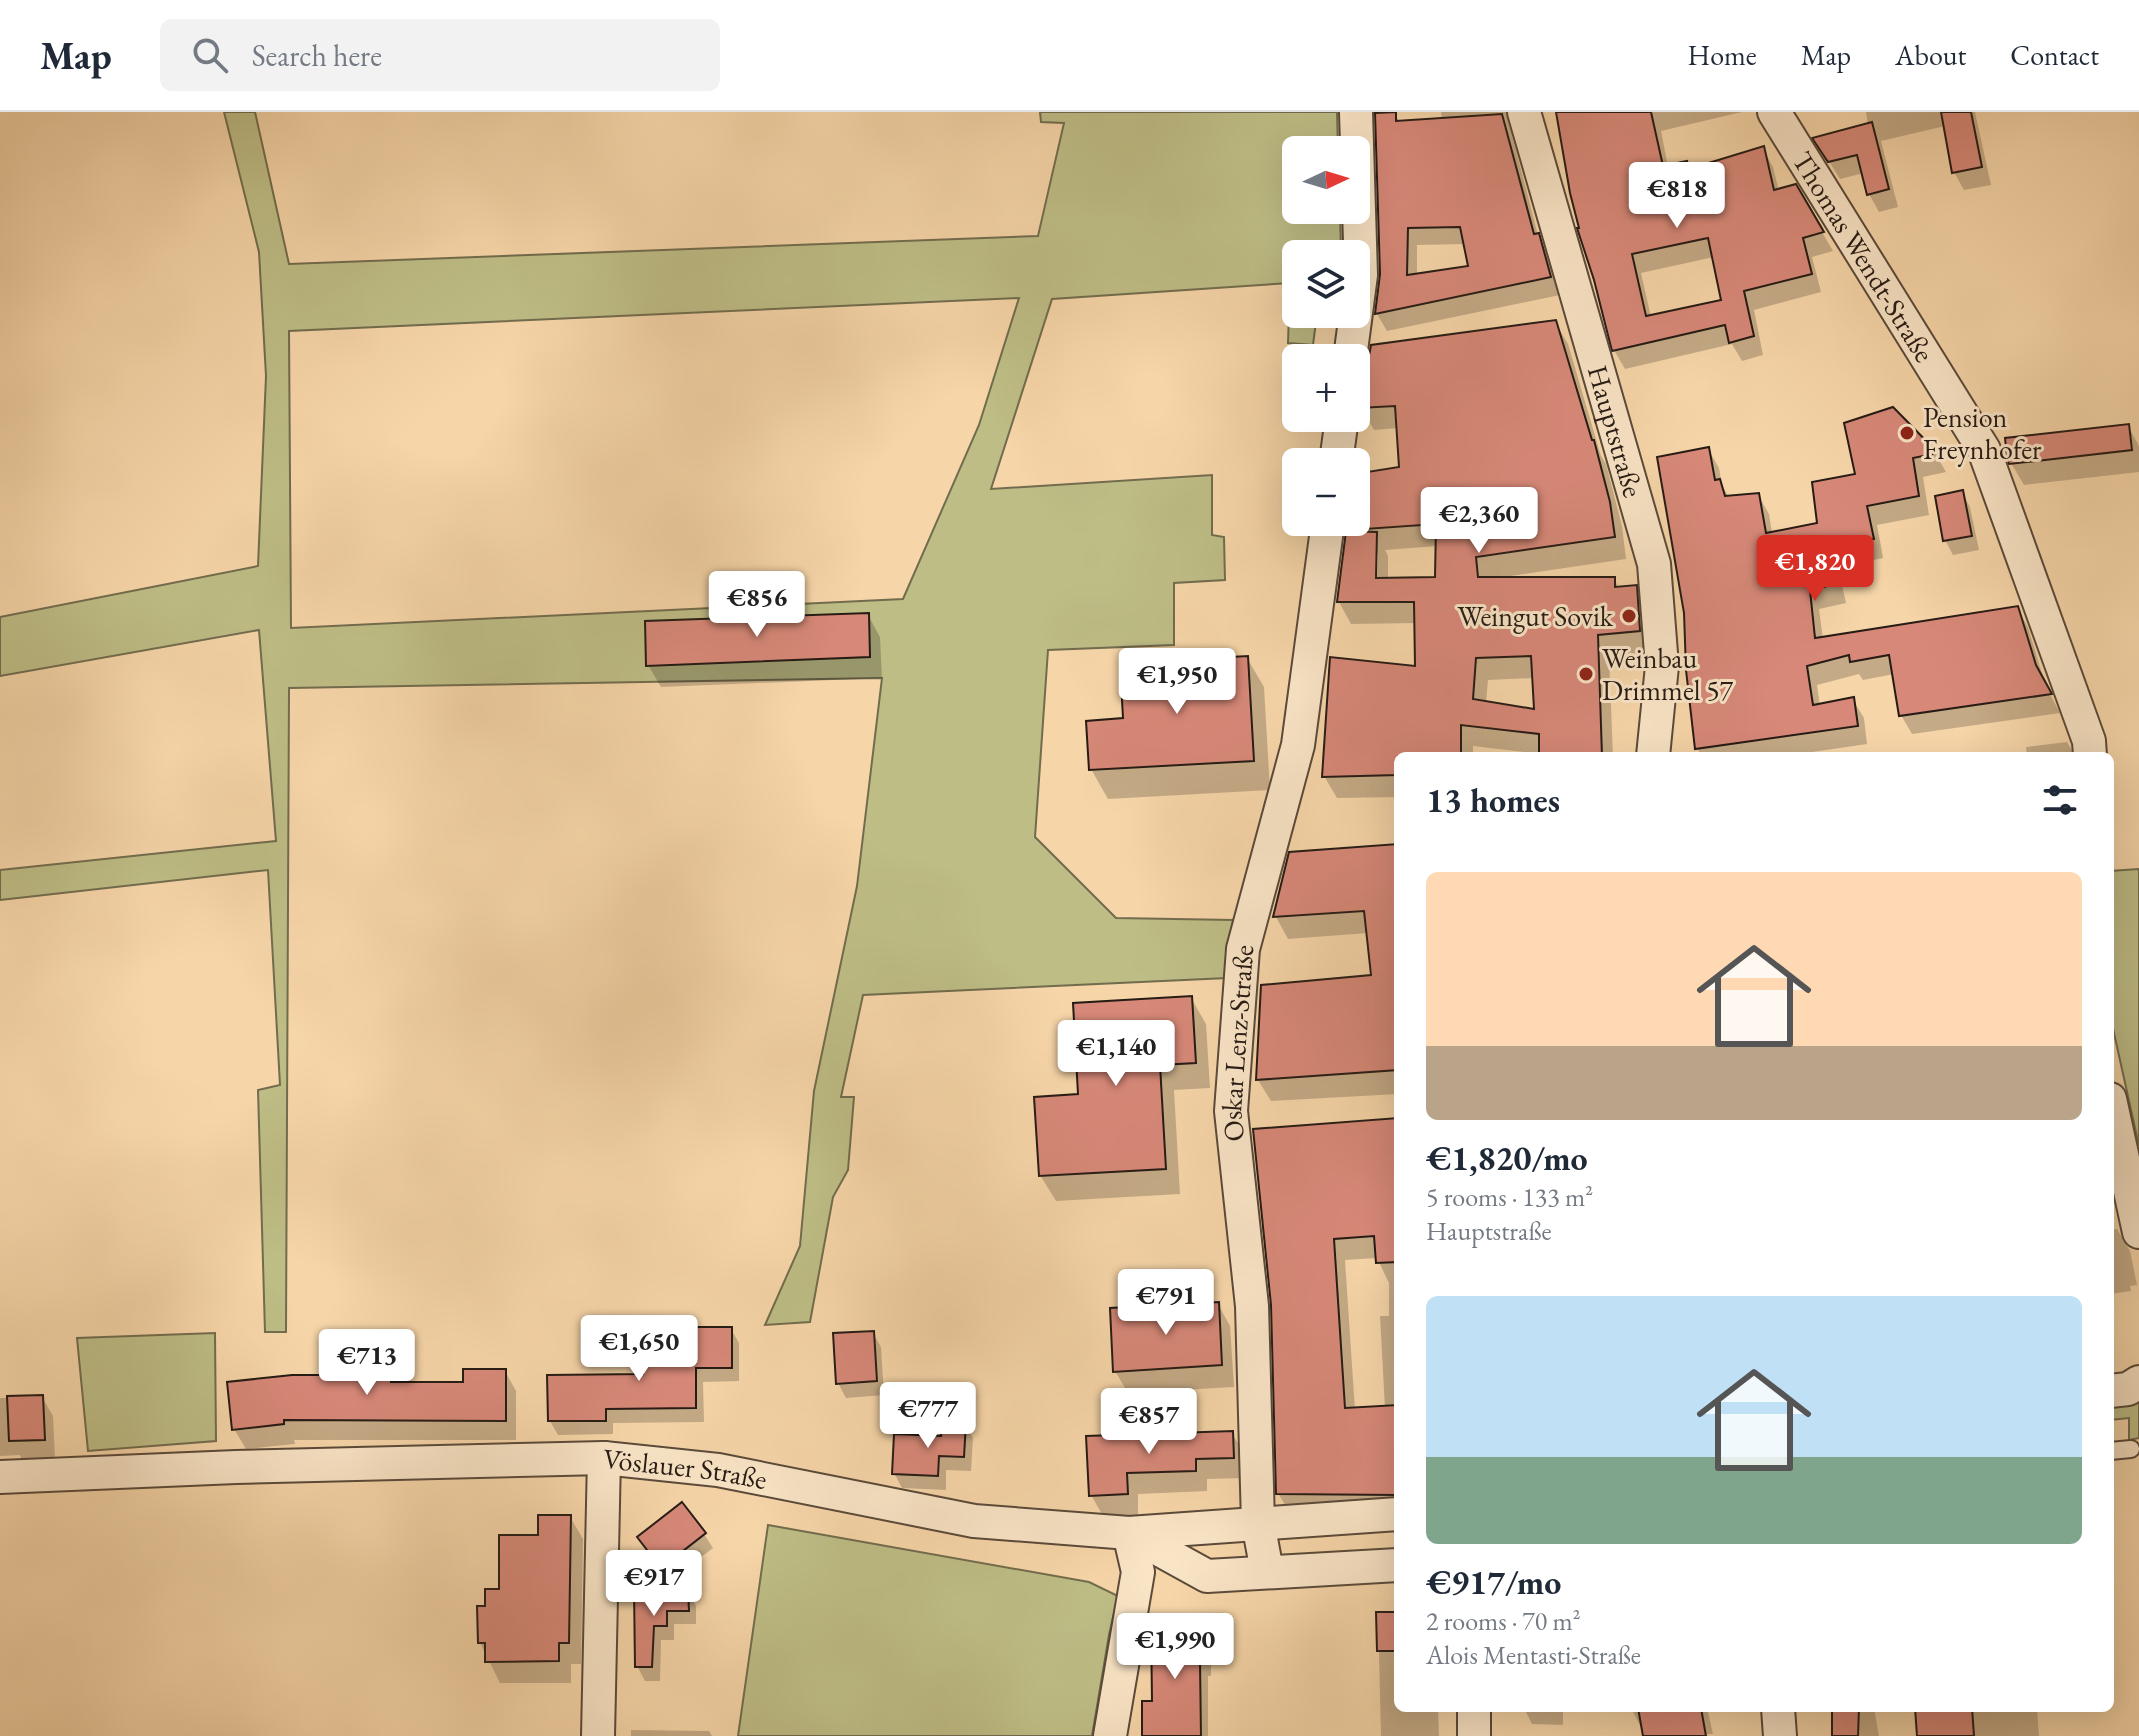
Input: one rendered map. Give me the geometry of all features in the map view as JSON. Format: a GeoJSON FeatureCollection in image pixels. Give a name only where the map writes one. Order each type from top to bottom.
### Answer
{"type":"FeatureCollection","features":[{"type":"Feature","properties":{"kind":"street"},"geometry":{"type":"LineString","coordinates":[[1352,344],[1361,275],[1356,112]]}},
{"type":"Feature","properties":{"kind":"street","name":"Hauptstraße"},"geometry":{"type":"LineString","coordinates":[[1524,112],[1654,564],[1662,666],[1653,752]]}},
{"type":"Feature","properties":{"kind":"street","name":"Thomas Wendt-Straße"},"geometry":{"type":"LineString","coordinates":[[1774,112],[1984,450],[2089,741],[2090,752]]}},
{"type":"Feature","properties":{"kind":"street","name":"Oskar Lenz-Straße"},"geometry":{"type":"LineString","coordinates":[[1267,1571],[1258,1523],[1252,1306],[1231,1111],[1243,949],[1298,745],[1326,536]]}},
{"type":"Feature","properties":{"kind":"street"},"geometry":{"type":"LineString","coordinates":[[2114,1117],[2139,1232]]}},
{"type":"Feature","properties":{"kind":"street"},"geometry":{"type":"LineString","coordinates":[[2114,1391],[2128,1389],[2139,1382]]}},
{"type":"Feature","properties":{"kind":"street"},"geometry":{"type":"LineString","coordinates":[[598,1736],[604,1458]]}},
{"type":"Feature","properties":{"kind":"street","name":"Vöslauer Straße"},"geometry":{"type":"LineString","coordinates":[[0,1477],[236,1467],[604,1458],[718,1470],[974,1521],[1129,1533],[1394,1514]]}},
{"type":"Feature","properties":{"kind":"street"},"geometry":{"type":"LineString","coordinates":[[1110,1736],[1138,1572],[1129,1533]]}},
{"type":"Feature","properties":{"kind":"street","name":"Vöslauer Straße"},"geometry":{"type":"LineString","coordinates":[[1129,1533],[1207,1576],[1394,1565]]}},
{"type":"Feature","properties":{"kind":"street"},"geometry":{"type":"LineString","coordinates":[[1474,1712],[1474,1736]]}},
{"type":"Feature","properties":{"kind":"street"},"geometry":{"type":"LineString","coordinates":[[1778,1712],[1780,1736]]}},
{"type":"Feature","properties":{"kind":"lane"},"geometry":{"type":"LineString","coordinates":[[2114,1451],[2131,1449]]}},
{"type":"Feature","properties":{"kind":"shaded area"},"geometry":{"type":"Polygon","coordinates":[[[224,112],[255,112],[289,264],[1038,236],[1064,123],[1041,122],[1040,112],[1337,112],[1338,136],[1282,136],[1282,224],[1340,224],[1341,240],[1282,240],[1282,284],[1052,299],[991,489],[1212,475],[1212,535],[1224,537],[1225,580],[1174,583],[1174,645],[1048,650],[1035,837],[1116,918],[1233,920],[1227,978],[863,995],[841,1097],[854,1097],[848,1170],[833,1197],[810,1322],[765,1325],[800,1246],[814,1091],[857,886],[882,678],[289,688],[286,1332],[265,1332],[258,1090],[280,1085],[268,870],[0,900],[0,870],[276,841],[259,630],[0,676],[0,617],[258,566],[266,376],[259,252],[224,112]],[[1019,298],[289,331],[291,628],[903,599],[979,425],[1019,298]]]}},
{"type":"Feature","properties":{"kind":"shaded area"},"geometry":{"type":"Polygon","coordinates":[[[1288,328],[1315,328],[1313,344],[1288,343],[1288,328]]]}},
{"type":"Feature","properties":{"kind":"shaded area"},"geometry":{"type":"Polygon","coordinates":[[[2139,869],[2139,1146],[2114,1033],[2114,871],[2139,869]]]}},
{"type":"Feature","properties":{"kind":"shaded area"},"geometry":{"type":"Polygon","coordinates":[[[215,1333],[216,1441],[88,1451],[77,1338],[215,1333]]]}},
{"type":"Feature","properties":{"kind":"shaded area"},"geometry":{"type":"Polygon","coordinates":[[[2139,1399],[2139,1438],[2129,1440],[2129,1418],[2114,1420],[2114,1403],[2139,1399]]]}},
{"type":"Feature","properties":{"kind":"shaded area"},"geometry":{"type":"Polygon","coordinates":[[[768,1525],[1089,1582],[1118,1596],[1092,1736],[738,1736],[768,1525]]]}},
{"type":"Feature","properties":{"kind":"building"},"geometry":{"type":"Polygon","coordinates":[[[1396,112],[1396,121],[1502,114],[1534,234],[1539,233],[1551,277],[1375,314],[1380,274],[1375,113],[1396,112]],[[1460,227],[1408,228],[1407,275],[1468,266],[1460,227]]]}},
{"type":"Feature","properties":{"kind":"building"},"geometry":{"type":"Polygon","coordinates":[[[1556,112],[1651,112],[1663,166],[1687,161],[1689,169],[1764,146],[1774,190],[1796,184],[1824,232],[1803,238],[1812,274],[1744,291],[1754,336],[1729,343],[1725,325],[1612,351],[1570,193],[1556,112]],[[1708,238],[1632,254],[1646,316],[1721,300],[1708,238]]]}},
{"type":"Feature","properties":{"kind":"building"},"geometry":{"type":"Polygon","coordinates":[[[1941,112],[1971,112],[1982,167],[1952,173],[1941,112]]]}},
{"type":"Feature","properties":{"kind":"building"},"geometry":{"type":"Polygon","coordinates":[[[1872,122],[1889,189],[1867,195],[1857,155],[1828,162],[1812,138],[1872,122]]]}},
{"type":"Feature","properties":{"kind":"building"},"geometry":{"type":"Polygon","coordinates":[[[1556,320],[1594,440],[1610,502],[1615,537],[1476,557],[1478,577],[1615,577],[1615,587],[1637,585],[1640,631],[1598,635],[1602,752],[1539,752],[1539,734],[1461,725],[1461,752],[1394,752],[1394,775],[1322,777],[1330,657],[1415,666],[1414,602],[1337,602],[1345,536],[1370,536],[1370,532],[1377,532],[1376,578],[1435,577],[1436,524],[1370,529],[1370,472],[1399,467],[1395,406],[1370,407],[1371,345],[1556,320]],[[1531,656],[1476,658],[1473,699],[1534,709],[1531,656]]]}},
{"type":"Feature","properties":{"kind":"building"},"geometry":{"type":"Polygon","coordinates":[[[1893,407],[1938,453],[1913,458],[1919,496],[1867,506],[1874,539],[1828,548],[1836,584],[1810,590],[1815,638],[2018,606],[2036,665],[2052,694],[1899,716],[1889,655],[1850,662],[1849,655],[1807,666],[1813,705],[1854,697],[1858,726],[1695,749],[1686,670],[1684,613],[1657,457],[1709,447],[1715,480],[1720,479],[1725,496],[1759,493],[1766,533],[1817,523],[1812,482],[1855,474],[1844,423],[1893,407]]]}},
{"type":"Feature","properties":{"kind":"building"},"geometry":{"type":"Polygon","coordinates":[[[2129,424],[2132,450],[2009,464],[2007,458],[2005,438],[2129,424]]]}},
{"type":"Feature","properties":{"kind":"building"},"geometry":{"type":"Polygon","coordinates":[[[1963,490],[1972,536],[1943,541],[1935,496],[1963,490]]]}},
{"type":"Feature","properties":{"kind":"building"},"geometry":{"type":"Polygon","coordinates":[[[869,613],[870,657],[646,666],[645,621],[869,613]]]}},
{"type":"Feature","properties":{"kind":"building"},"geometry":{"type":"Polygon","coordinates":[[[1248,656],[1254,761],[1089,770],[1086,721],[1123,718],[1120,663],[1248,656]]]}},
{"type":"Feature","properties":{"kind":"building"},"geometry":{"type":"Polygon","coordinates":[[[1394,844],[1394,1070],[1256,1080],[1261,985],[1371,975],[1364,911],[1273,917],[1289,852],[1394,844]]]}},
{"type":"Feature","properties":{"kind":"building"},"geometry":{"type":"Polygon","coordinates":[[[1192,996],[1196,1063],[1160,1065],[1166,1169],[1039,1176],[1034,1097],[1078,1094],[1073,1003],[1192,996]]]}},
{"type":"Feature","properties":{"kind":"building"},"geometry":{"type":"Polygon","coordinates":[[[1394,1118],[1394,1262],[1376,1263],[1374,1236],[1334,1239],[1345,1408],[1394,1405],[1394,1495],[1276,1494],[1271,1305],[1253,1129],[1394,1118]]]}},
{"type":"Feature","properties":{"kind":"building"},"geometry":{"type":"Polygon","coordinates":[[[1219,1302],[1222,1365],[1113,1372],[1110,1308],[1219,1302]]]}},
{"type":"Feature","properties":{"kind":"building"},"geometry":{"type":"Polygon","coordinates":[[[694,1327],[732,1327],[732,1368],[696,1368],[696,1408],[606,1409],[606,1421],[548,1421],[547,1375],[643,1374],[643,1362],[695,1362],[694,1327]]]}},
{"type":"Feature","properties":{"kind":"building"},"geometry":{"type":"Polygon","coordinates":[[[874,1331],[877,1381],[836,1384],[833,1333],[874,1331]]]}},
{"type":"Feature","properties":{"kind":"building"},"geometry":{"type":"Polygon","coordinates":[[[361,1354],[391,1354],[391,1382],[463,1382],[463,1369],[506,1369],[506,1421],[284,1420],[284,1424],[232,1430],[227,1382],[292,1375],[361,1375],[361,1354]]]}},
{"type":"Feature","properties":{"kind":"building"},"geometry":{"type":"Polygon","coordinates":[[[43,1395],[45,1440],[9,1441],[7,1396],[43,1395]]]}},
{"type":"Feature","properties":{"kind":"building"},"geometry":{"type":"Polygon","coordinates":[[[942,1421],[966,1422],[964,1457],[939,1456],[938,1476],[892,1474],[894,1434],[941,1436],[942,1421]]]}},
{"type":"Feature","properties":{"kind":"building"},"geometry":{"type":"Polygon","coordinates":[[[1233,1431],[1234,1458],[1196,1459],[1196,1471],[1127,1473],[1128,1494],[1089,1496],[1086,1436],[1233,1431]]]}},
{"type":"Feature","properties":{"kind":"building"},"geometry":{"type":"Polygon","coordinates":[[[682,1502],[706,1533],[661,1568],[637,1537],[682,1502]]]}},
{"type":"Feature","properties":{"kind":"building"},"geometry":{"type":"Polygon","coordinates":[[[538,1515],[571,1515],[569,1643],[559,1643],[559,1661],[485,1662],[485,1643],[478,1643],[477,1606],[485,1606],[485,1589],[499,1589],[499,1535],[538,1535],[538,1515]]]}},
{"type":"Feature","properties":{"kind":"building"},"geometry":{"type":"Polygon","coordinates":[[[634,1589],[688,1589],[689,1611],[667,1611],[667,1626],[654,1626],[652,1667],[635,1667],[634,1589]]]}},
{"type":"Feature","properties":{"kind":"building"},"geometry":{"type":"Polygon","coordinates":[[[1376,1612],[1394,1612],[1394,1651],[1377,1651],[1376,1612]]]}},
{"type":"Feature","properties":{"kind":"building"},"geometry":{"type":"Polygon","coordinates":[[[1203,1623],[1201,1736],[1142,1736],[1142,1701],[1152,1701],[1151,1624],[1203,1623]]]}},
{"type":"Feature","properties":{"kind":"building"},"geometry":{"type":"Polygon","coordinates":[[[1639,1712],[1702,1712],[1706,1736],[1643,1736],[1639,1712]]]}},
{"type":"Feature","properties":{"kind":"building"},"geometry":{"type":"Polygon","coordinates":[[[1832,1712],[1859,1712],[1858,1736],[1832,1736],[1832,1712]]]}},
{"type":"Feature","properties":{"kind":"building"},"geometry":{"type":"Polygon","coordinates":[[[1915,1712],[1972,1712],[1974,1736],[1917,1736],[1915,1712]]]}},
{"type":"Feature","properties":{"kind":"place","name":"Pension Freynhofer"},"geometry":{"type":"Point","coordinates":[1907,433]}},
{"type":"Feature","properties":{"kind":"place","name":"Weingut Sovik"},"geometry":{"type":"Point","coordinates":[1629,616]}},
{"type":"Feature","properties":{"kind":"place","name":"Weinbau Drimmel 57"},"geometry":{"type":"Point","coordinates":[1586,674]}}]}
